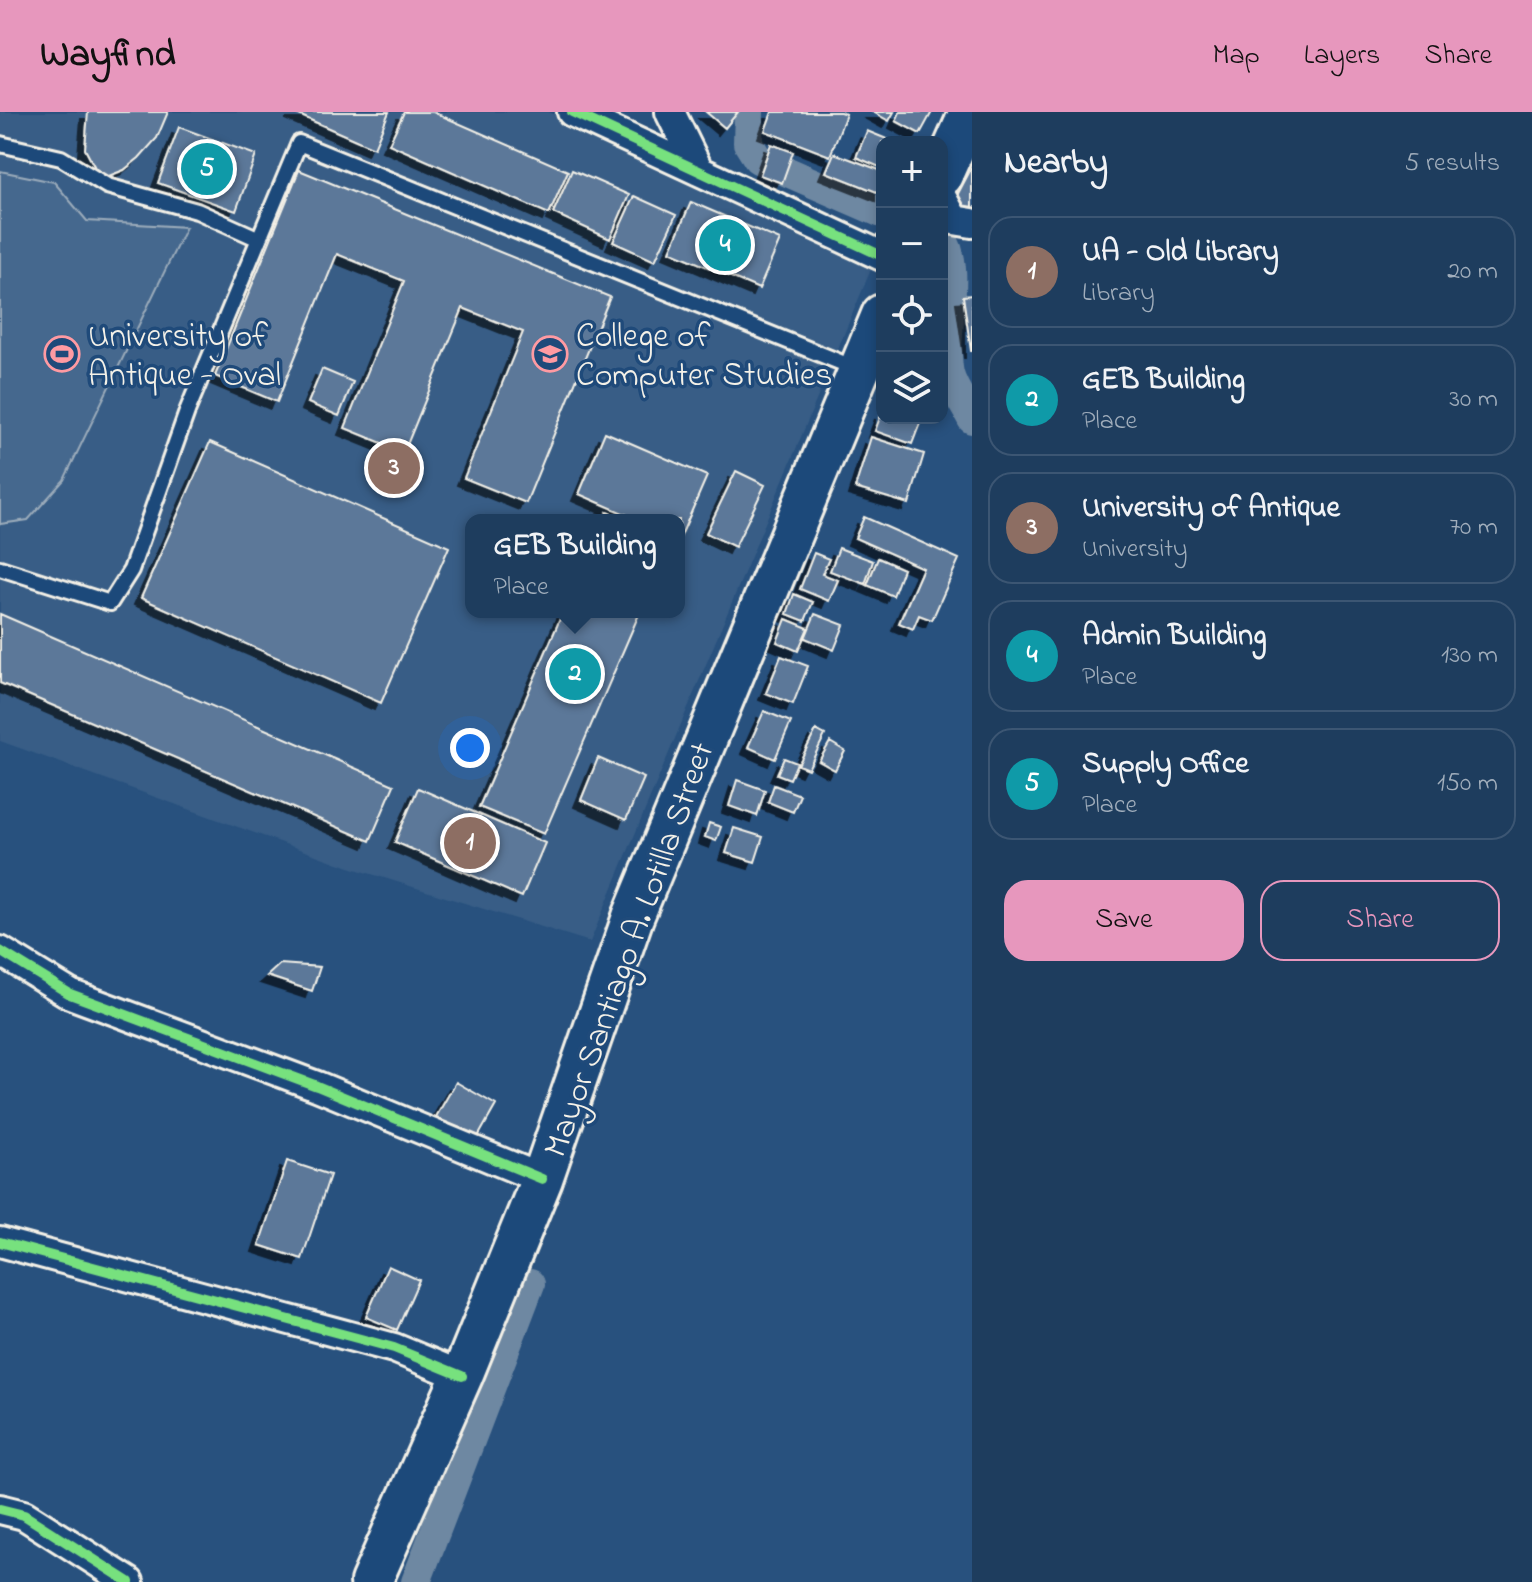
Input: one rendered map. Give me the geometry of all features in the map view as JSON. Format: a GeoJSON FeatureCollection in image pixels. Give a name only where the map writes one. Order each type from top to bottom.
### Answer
{"type":"FeatureCollection","features":[{"type":"Feature","properties":{"kind":"main road"},"geometry":{"type":"LineString","coordinates":[[948,162],[970,112]]}},
{"type":"Feature","properties":{"kind":"main road","name":"Mayor Santiago A. Lotilla Street"},"geometry":{"type":"LineString","coordinates":[[371,1582],[462,1376],[542,1179],[633,917],[876,330]]}},
{"type":"Feature","properties":{"kind":"street"},"geometry":{"type":"LineString","coordinates":[[572,112],[876,253]]}},
{"type":"Feature","properties":{"kind":"street"},"geometry":{"type":"LineString","coordinates":[[670,112],[699,171]]}},
{"type":"Feature","properties":{"kind":"street"},"geometry":{"type":"LineString","coordinates":[[947,208],[954,220],[970,226]]}},
{"type":"Feature","properties":{"kind":"street"},"geometry":{"type":"LineString","coordinates":[[0,951],[70,994],[317,1086],[542,1179]]}},
{"type":"Feature","properties":{"kind":"street"},"geometry":{"type":"LineString","coordinates":[[0,1242],[394,1348],[462,1376]]}},
{"type":"Feature","properties":{"kind":"street"},"geometry":{"type":"LineString","coordinates":[[0,1509],[24,1515],[129,1582]]}},
{"type":"Feature","properties":{"kind":"lane"},"geometry":{"type":"LineString","coordinates":[[0,568],[110,603],[131,570],[188,409],[299,143],[860,371]]}},
{"type":"Feature","properties":{"kind":"lane"},"geometry":{"type":"LineString","coordinates":[[0,144],[61,158],[107,186],[197,211],[257,238]]}},
{"type":"Feature","properties":{"kind":"shaded area"},"geometry":{"type":"Polygon","coordinates":[[[0,112],[549,112],[872,267],[590,942],[349,867],[0,741],[0,112]]]}},
{"type":"Feature","properties":{"kind":"shaded area","name":"University of Antique - Oval"},"geometry":{"type":"Polygon","coordinates":[[[0,171],[54,182],[87,221],[186,227],[64,480],[28,520],[0,524],[0,171]]]}},
{"type":"Feature","properties":{"kind":"building"},"geometry":{"type":"Polygon","coordinates":[[[88,112],[168,112],[157,138],[139,158],[124,170],[101,179],[85,149],[88,112]]]}},
{"type":"Feature","properties":{"kind":"building"},"geometry":{"type":"Polygon","coordinates":[[[292,112],[389,112],[374,148],[292,112]]]}},
{"type":"Feature","properties":{"kind":"building"},"geometry":{"type":"Polygon","coordinates":[[[404,112],[433,112],[568,171],[549,214],[389,144],[404,112]]]}},
{"type":"Feature","properties":{"kind":"building"},"geometry":{"type":"Polygon","coordinates":[[[706,112],[738,112],[725,128],[706,112]]]}},
{"type":"Feature","properties":{"kind":"building"},"geometry":{"type":"Polygon","coordinates":[[[772,112],[846,114],[830,156],[765,131],[772,112]]]}},
{"type":"Feature","properties":{"kind":"building"},"geometry":{"type":"Polygon","coordinates":[[[873,112],[894,112],[889,121],[873,112]]]}},
{"type":"Feature","properties":{"kind":"building"},"geometry":{"type":"Polygon","coordinates":[[[900,112],[932,112],[920,134],[896,121],[900,112]]]}},
{"type":"Feature","properties":{"kind":"building"},"geometry":{"type":"Polygon","coordinates":[[[179,127],[256,155],[236,211],[158,183],[179,127]]]}},
{"type":"Feature","properties":{"kind":"building"},"geometry":{"type":"Polygon","coordinates":[[[867,131],[879,136],[876,136],[876,165],[856,157],[867,131]]]}},
{"type":"Feature","properties":{"kind":"building"},"geometry":{"type":"Polygon","coordinates":[[[771,144],[793,152],[782,183],[760,175],[771,144]]]}},
{"type":"Feature","properties":{"kind":"building"},"geometry":{"type":"Polygon","coordinates":[[[834,153],[876,169],[876,192],[826,172],[834,153]]]}},
{"type":"Feature","properties":{"kind":"building"},"geometry":{"type":"Polygon","coordinates":[[[972,167],[972,212],[953,203],[972,167]]]}},
{"type":"Feature","properties":{"kind":"building","name":"College of Computer Studies"},"geometry":{"type":"Polygon","coordinates":[[[299,170],[610,297],[526,503],[464,478],[523,332],[463,308],[404,452],[345,428],[404,281],[337,254],[277,402],[215,376],[299,170]]]}},
{"type":"Feature","properties":{"kind":"building"},"geometry":{"type":"Polygon","coordinates":[[[572,170],[629,195],[610,239],[553,213],[572,170]]]}},
{"type":"Feature","properties":{"kind":"building"},"geometry":{"type":"Polygon","coordinates":[[[634,196],[676,215],[655,261],[613,242],[634,196]]]}},
{"type":"Feature","properties":{"kind":"building"},"geometry":{"type":"Polygon","coordinates":[[[691,202],[780,240],[759,289],[670,251],[691,202]]]}},
{"type":"Feature","properties":{"kind":"building"},"geometry":{"type":"Polygon","coordinates":[[[972,295],[972,351],[971,351],[963,296],[972,295]]]}},
{"type":"Feature","properties":{"kind":"building"},"geometry":{"type":"Polygon","coordinates":[[[322,369],[353,382],[339,416],[308,403],[322,369]]]}},
{"type":"Feature","properties":{"kind":"building"},"geometry":{"type":"Polygon","coordinates":[[[878,424],[920,424],[912,444],[875,431],[878,424]]]}},
{"type":"Feature","properties":{"kind":"building"},"geometry":{"type":"Polygon","coordinates":[[[605,432],[707,476],[685,527],[685,514],[625,514],[579,494],[605,432]]]}},
{"type":"Feature","properties":{"kind":"building"},"geometry":{"type":"Polygon","coordinates":[[[871,437],[924,454],[909,504],[855,488],[871,437]]]}},
{"type":"Feature","properties":{"kind":"building"},"geometry":{"type":"Polygon","coordinates":[[[210,442],[449,547],[381,703],[141,598],[210,442]]]}},
{"type":"Feature","properties":{"kind":"building"},"geometry":{"type":"Polygon","coordinates":[[[736,471],[765,485],[735,547],[706,533],[736,471]]]}},
{"type":"Feature","properties":{"kind":"building"},"geometry":{"type":"Polygon","coordinates":[[[864,517],[959,559],[932,620],[919,615],[913,629],[899,623],[923,568],[855,538],[864,517]]]}},
{"type":"Feature","properties":{"kind":"building"},"geometry":{"type":"Polygon","coordinates":[[[839,548],[873,561],[865,584],[830,571],[839,548]]]}},
{"type":"Feature","properties":{"kind":"building"},"geometry":{"type":"Polygon","coordinates":[[[814,553],[829,559],[822,574],[838,580],[829,601],[800,589],[814,553]]]}},
{"type":"Feature","properties":{"kind":"building"},"geometry":{"type":"Polygon","coordinates":[[[878,558],[903,569],[893,596],[867,585],[878,558]]]}},
{"type":"Feature","properties":{"kind":"building"},"geometry":{"type":"Polygon","coordinates":[[[794,594],[813,602],[805,621],[787,614],[794,594]]]}},
{"type":"Feature","properties":{"kind":"building"},"geometry":{"type":"Polygon","coordinates":[[[0,614],[394,785],[370,841],[0,683],[0,614]]]}},
{"type":"Feature","properties":{"kind":"building"},"geometry":{"type":"Polygon","coordinates":[[[815,614],[844,625],[834,650],[805,638],[815,614]]]}},
{"type":"Feature","properties":{"kind":"building"},"geometry":{"type":"Polygon","coordinates":[[[560,618],[637,618],[544,834],[479,807],[560,618]]]}},
{"type":"Feature","properties":{"kind":"building"},"geometry":{"type":"Polygon","coordinates":[[[786,619],[808,628],[798,651],[777,642],[786,619]]]}},
{"type":"Feature","properties":{"kind":"building"},"geometry":{"type":"Polygon","coordinates":[[[781,656],[808,666],[793,704],[766,693],[781,656]]]}},
{"type":"Feature","properties":{"kind":"building"},"geometry":{"type":"Polygon","coordinates":[[[764,711],[791,722],[775,759],[748,747],[764,711]]]}},
{"type":"Feature","properties":{"kind":"building"},"geometry":{"type":"Polygon","coordinates":[[[816,730],[825,735],[808,769],[798,765],[816,730]]]}},
{"type":"Feature","properties":{"kind":"building"},"geometry":{"type":"Polygon","coordinates":[[[830,742],[845,751],[835,770],[819,761],[830,742]]]}},
{"type":"Feature","properties":{"kind":"building"},"geometry":{"type":"Polygon","coordinates":[[[598,758],[644,778],[626,820],[581,800],[598,758]]]}},
{"type":"Feature","properties":{"kind":"building"},"geometry":{"type":"Polygon","coordinates":[[[784,758],[797,763],[790,779],[777,774],[784,758]]]}},
{"type":"Feature","properties":{"kind":"building"},"geometry":{"type":"Polygon","coordinates":[[[737,780],[765,790],[757,816],[729,806],[737,780]]]}},
{"type":"Feature","properties":{"kind":"building"},"geometry":{"type":"Polygon","coordinates":[[[774,785],[800,795],[793,812],[768,802],[774,785]]]}},
{"type":"Feature","properties":{"kind":"building"},"geometry":{"type":"Polygon","coordinates":[[[418,788],[545,843],[522,897],[395,842],[418,788]]]}},
{"type":"Feature","properties":{"kind":"building"},"geometry":{"type":"Polygon","coordinates":[[[709,823],[721,827],[716,841],[705,837],[709,823]]]}},
{"type":"Feature","properties":{"kind":"building"},"geometry":{"type":"Polygon","coordinates":[[[734,828],[763,837],[755,862],[726,853],[734,828]]]}},
{"type":"Feature","properties":{"kind":"building"},"geometry":{"type":"Polygon","coordinates":[[[280,964],[320,967],[312,991],[267,976],[280,964]]]}},
{"type":"Feature","properties":{"kind":"building"},"geometry":{"type":"Polygon","coordinates":[[[456,1082],[496,1105],[474,1144],[433,1122],[456,1082]]]}},
{"type":"Feature","properties":{"kind":"building"},"geometry":{"type":"Polygon","coordinates":[[[287,1161],[330,1175],[302,1259],[259,1245],[287,1161]]]}},
{"type":"Feature","properties":{"kind":"building"},"geometry":{"type":"Polygon","coordinates":[[[388,1266],[419,1280],[397,1330],[366,1317],[388,1266]]]}},
{"type":"Feature","properties":{"kind":"waterway"},"geometry":{"type":"LineString","coordinates":[[749,112],[748,143],[758,159],[876,210]]}},
{"type":"Feature","properties":{"kind":"waterway"},"geometry":{"type":"LineString","coordinates":[[948,251],[951,267],[947,341],[949,374],[972,419]]}},
{"type":"Feature","properties":{"kind":"waterway"},"geometry":{"type":"LineString","coordinates":[[416,1582],[530,1284]]}},
{"type":"Feature","properties":{"kind":"cycle path"},"geometry":{"type":"LineString","coordinates":[[572,112],[876,253]]}},
{"type":"Feature","properties":{"kind":"cycle path"},"geometry":{"type":"LineString","coordinates":[[0,951],[70,994],[317,1086],[542,1179]]}},
{"type":"Feature","properties":{"kind":"cycle path"},"geometry":{"type":"LineString","coordinates":[[0,1242],[394,1348],[462,1376]]}},
{"type":"Feature","properties":{"kind":"cycle path"},"geometry":{"type":"LineString","coordinates":[[0,1509],[24,1515],[129,1582]]}},
{"type":"Feature","properties":{"kind":"place","name":"Supply Office"},"geometry":{"type":"Point","coordinates":[207,169]}},
{"type":"Feature","properties":{"kind":"place","name":"Admin Building"},"geometry":{"type":"Point","coordinates":[725,245]}},
{"type":"Feature","properties":{"kind":"place","name":"University of Antique - Oval"},"geometry":{"type":"Point","coordinates":[62,354]}},
{"type":"Feature","properties":{"kind":"place","name":"College of Computer Studies"},"geometry":{"type":"Point","coordinates":[550,354]}},
{"type":"Feature","properties":{"kind":"place","name":"University of Antique"},"geometry":{"type":"Point","coordinates":[394,468]}},
{"type":"Feature","properties":{"kind":"place","name":"GEB Building"},"geometry":{"type":"Point","coordinates":[575,674]}},
{"type":"Feature","properties":{"kind":"place","name":"UA - Old Library"},"geometry":{"type":"Point","coordinates":[470,843]}}]}
